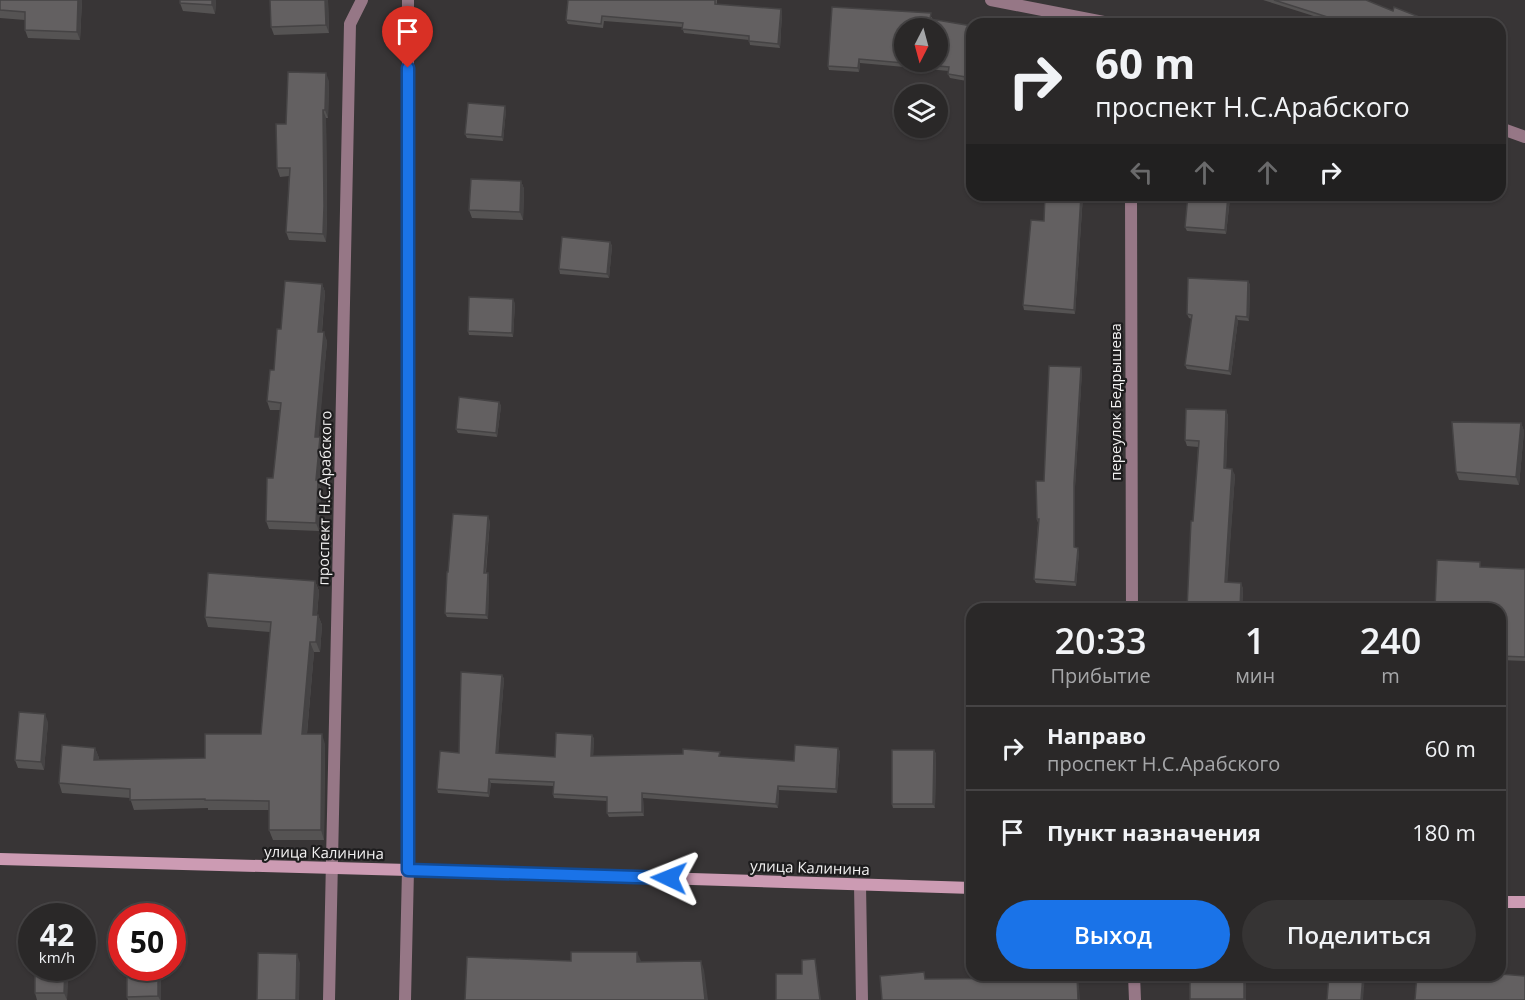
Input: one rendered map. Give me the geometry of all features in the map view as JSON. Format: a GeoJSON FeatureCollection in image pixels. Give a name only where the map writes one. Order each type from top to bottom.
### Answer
{"type":"FeatureCollection","features":[{"type":"Feature","properties":{"kind":"main road","name":"улица Калинина"},"geometry":{"type":"LineString","coordinates":[[0,859],[966,888]]}},
{"type":"Feature","properties":{"kind":"main road"},"geometry":{"type":"LineString","coordinates":[[1506,902],[1525,902]]}},
{"type":"Feature","properties":{"kind":"street","name":"проспект Н.С.Арабского"},"geometry":{"type":"LineString","coordinates":[[329,1000],[350,24],[362,0]]}},
{"type":"Feature","properties":{"kind":"street"},"geometry":{"type":"LineString","coordinates":[[405,1000],[408,870],[408,0]]}},
{"type":"Feature","properties":{"kind":"street"},"geometry":{"type":"LineString","coordinates":[[991,0],[1083,18]]}},
{"type":"Feature","properties":{"kind":"street"},"geometry":{"type":"LineString","coordinates":[[1506,130],[1525,137]]}},
{"type":"Feature","properties":{"kind":"street","name":"переулок Бедрышева"},"geometry":{"type":"LineString","coordinates":[[1131,201],[1132,603]]}},
{"type":"Feature","properties":{"kind":"street"},"geometry":{"type":"LineString","coordinates":[[860,885],[862,1000]]}},
{"type":"Feature","properties":{"kind":"street"},"geometry":{"type":"LineString","coordinates":[[1134,981],[1135,1000]]}},
{"type":"Feature","properties":{"kind":"building"},"geometry":{"type":"Polygon","coordinates":[[[0,0],[78,0],[77,32],[25,30],[25,12],[0,10],[0,0]]]}},
{"type":"Feature","properties":{"kind":"building"},"geometry":{"type":"Polygon","coordinates":[[[180,0],[212,0],[212,5],[180,3],[180,0]]]}},
{"type":"Feature","properties":{"kind":"building"},"geometry":{"type":"Polygon","coordinates":[[[270,0],[325,0],[326,25],[271,27],[270,0]]]}},
{"type":"Feature","properties":{"kind":"building"},"geometry":{"type":"Polygon","coordinates":[[[568,0],[715,0],[715,4],[781,9],[778,44],[749,41],[749,36],[682,29],[683,23],[602,16],[601,24],[566,20],[568,0]]]}},
{"type":"Feature","properties":{"kind":"building"},"geometry":{"type":"Polygon","coordinates":[[[1274,0],[1366,0],[1393,11],[1394,7],[1422,18],[1331,18],[1274,0]]]}},
{"type":"Feature","properties":{"kind":"building"},"geometry":{"type":"Polygon","coordinates":[[[832,7],[931,13],[930,18],[894,18],[894,62],[859,59],[858,68],[828,66],[832,7]]]}},
{"type":"Feature","properties":{"kind":"building"},"geometry":{"type":"Polygon","coordinates":[[[948,22],[966,25],[966,77],[948,74],[948,22]]]}},
{"type":"Feature","properties":{"kind":"building"},"geometry":{"type":"Polygon","coordinates":[[[288,72],[326,73],[325,110],[323,110],[323,234],[286,232],[290,168],[277,168],[276,124],[286,124],[288,72]]]}},
{"type":"Feature","properties":{"kind":"building"},"geometry":{"type":"Polygon","coordinates":[[[468,103],[505,106],[502,137],[465,134],[468,103]]]}},
{"type":"Feature","properties":{"kind":"building"},"geometry":{"type":"Polygon","coordinates":[[[471,179],[521,181],[520,212],[469,210],[471,179]]]}},
{"type":"Feature","properties":{"kind":"building"},"geometry":{"type":"Polygon","coordinates":[[[1045,201],[1081,201],[1074,310],[1023,305],[1031,220],[1044,221],[1045,201]]]}},
{"type":"Feature","properties":{"kind":"building"},"geometry":{"type":"Polygon","coordinates":[[[1187,201],[1227,201],[1225,230],[1185,227],[1187,201]]]}},
{"type":"Feature","properties":{"kind":"building"},"geometry":{"type":"Polygon","coordinates":[[[562,237],[610,242],[607,274],[559,269],[562,237]]]}},
{"type":"Feature","properties":{"kind":"building"},"geometry":{"type":"Polygon","coordinates":[[[1188,278],[1248,281],[1247,317],[1236,316],[1229,371],[1185,365],[1192,315],[1187,314],[1188,278]]]}},
{"type":"Feature","properties":{"kind":"building"},"geometry":{"type":"Polygon","coordinates":[[[285,281],[322,284],[318,332],[324,332],[315,437],[320,437],[316,480],[318,480],[316,523],[266,521],[267,478],[273,478],[281,403],[267,401],[270,370],[274,370],[277,329],[281,329],[285,281]]]}},
{"type":"Feature","properties":{"kind":"building"},"geometry":{"type":"Polygon","coordinates":[[[469,297],[513,299],[512,333],[468,331],[469,297]]]}},
{"type":"Feature","properties":{"kind":"building"},"geometry":{"type":"Polygon","coordinates":[[[1049,366],[1081,367],[1074,483],[1074,547],[1078,548],[1075,582],[1034,579],[1039,519],[1037,519],[1036,481],[1044,481],[1049,366]]]}},
{"type":"Feature","properties":{"kind":"building"},"geometry":{"type":"Polygon","coordinates":[[[459,397],[499,402],[496,433],[456,429],[459,397]]]}},
{"type":"Feature","properties":{"kind":"building"},"geometry":{"type":"Polygon","coordinates":[[[1186,409],[1226,410],[1224,468],[1232,469],[1225,582],[1241,583],[1240,603],[1187,603],[1191,521],[1193,521],[1199,441],[1185,440],[1186,409]]]}},
{"type":"Feature","properties":{"kind":"building"},"geometry":{"type":"Polygon","coordinates":[[[1452,422],[1521,423],[1516,477],[1456,472],[1452,422]]]}},
{"type":"Feature","properties":{"kind":"building"},"geometry":{"type":"Polygon","coordinates":[[[453,514],[488,516],[484,573],[488,573],[486,615],[445,613],[453,514]]]}},
{"type":"Feature","properties":{"kind":"building"},"geometry":{"type":"Polygon","coordinates":[[[1437,560],[1480,562],[1480,567],[1525,569],[1525,657],[1506,656],[1506,603],[1435,603],[1437,560]]]}},
{"type":"Feature","properties":{"kind":"building"},"geometry":{"type":"Polygon","coordinates":[[[208,573],[315,581],[313,615],[318,615],[316,642],[310,642],[302,734],[322,734],[321,830],[269,830],[269,801],[130,800],[130,789],[59,783],[62,745],[95,748],[94,760],[205,758],[205,734],[261,734],[271,622],[205,617],[208,573]]]}},
{"type":"Feature","properties":{"kind":"building"},"geometry":{"type":"Polygon","coordinates":[[[461,672],[502,675],[496,753],[555,757],[556,733],[592,735],[591,756],[683,754],[683,749],[720,752],[719,756],[794,761],[795,745],[838,748],[836,789],[778,786],[776,804],[642,793],[642,812],[607,813],[607,797],[553,794],[554,782],[489,779],[488,793],[437,789],[440,751],[459,753],[461,672]]]}},
{"type":"Feature","properties":{"kind":"building"},"geometry":{"type":"Polygon","coordinates":[[[19,712],[45,714],[41,762],[15,760],[19,712]]]}},
{"type":"Feature","properties":{"kind":"building"},"geometry":{"type":"Polygon","coordinates":[[[892,750],[934,750],[933,804],[892,804],[892,750]]]}},
{"type":"Feature","properties":{"kind":"building"},"geometry":{"type":"Polygon","coordinates":[[[571,952],[637,952],[637,962],[701,961],[705,1000],[465,1000],[467,957],[571,961],[571,952]]]}},
{"type":"Feature","properties":{"kind":"building"},"geometry":{"type":"Polygon","coordinates":[[[258,953],[297,954],[296,1000],[257,1000],[258,953]]]}},
{"type":"Feature","properties":{"kind":"building"},"geometry":{"type":"Polygon","coordinates":[[[815,959],[820,1000],[776,1000],[776,974],[802,974],[802,960],[815,959]]]}},
{"type":"Feature","properties":{"kind":"building"},"geometry":{"type":"Polygon","coordinates":[[[924,972],[925,979],[1077,981],[1078,1000],[882,1000],[880,976],[924,972]]]}},
{"type":"Feature","properties":{"kind":"building"},"geometry":{"type":"Polygon","coordinates":[[[1506,974],[1525,976],[1525,1000],[1415,1000],[1417,981],[1506,981],[1506,974]]]}},
{"type":"Feature","properties":{"kind":"building"},"geometry":{"type":"Polygon","coordinates":[[[35,981],[64,981],[64,993],[35,993],[35,981]]]}},
{"type":"Feature","properties":{"kind":"building"},"geometry":{"type":"Polygon","coordinates":[[[127,981],[158,981],[158,996],[127,997],[127,981]]]}},
{"type":"Feature","properties":{"kind":"building"},"geometry":{"type":"Polygon","coordinates":[[[1190,981],[1244,981],[1244,999],[1190,999],[1190,981]]]}},
{"type":"Feature","properties":{"kind":"building"},"geometry":{"type":"Polygon","coordinates":[[[1329,981],[1363,981],[1361,1000],[1327,1000],[1329,981]]]}},
{"type":"Feature","properties":{"kind":"route"},"geometry":{"type":"LineString","coordinates":[[408,68],[408,870],[669,878]]}}]}
